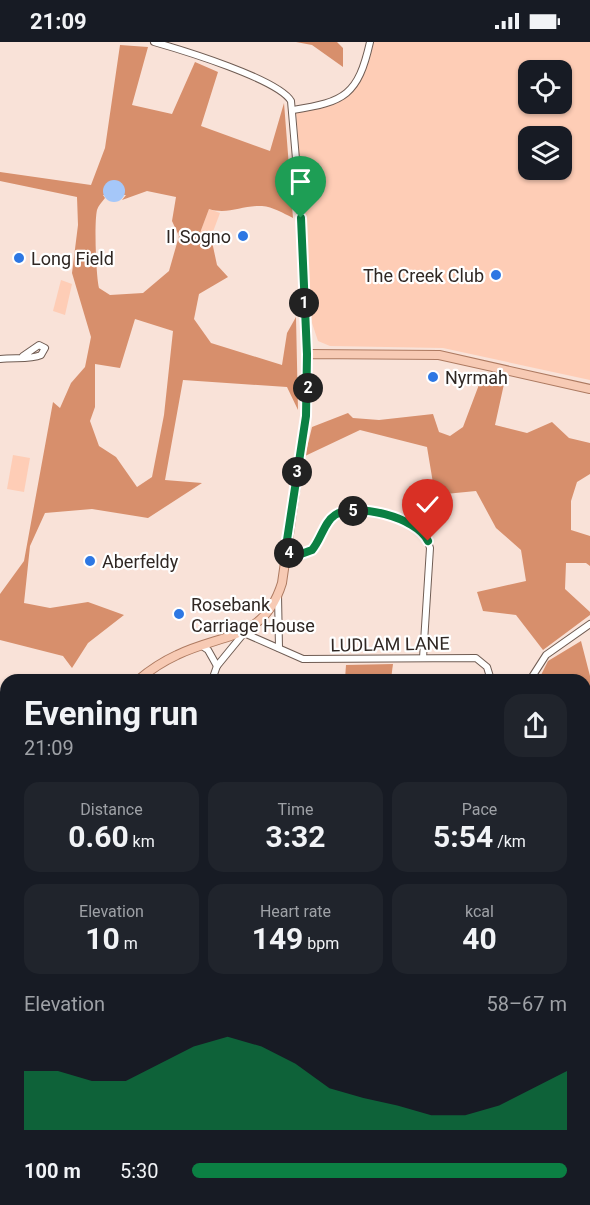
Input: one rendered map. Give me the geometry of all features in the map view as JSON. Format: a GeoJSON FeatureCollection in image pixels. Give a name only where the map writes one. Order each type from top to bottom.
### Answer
{"type":"FeatureCollection","features":[{"type":"Feature","properties":{"kind":"main road"},"geometry":{"type":"LineString","coordinates":[[147,674],[177,654],[244,633],[260,622],[278,594],[306,416],[307,354],[439,355],[590,389]]}},
{"type":"Feature","properties":{"kind":"street"},"geometry":{"type":"LineString","coordinates":[[154,42],[172,45],[281,89],[290,98],[293,110],[307,354]]}},
{"type":"Feature","properties":{"kind":"street"},"geometry":{"type":"LineString","coordinates":[[293,110],[323,105],[348,94],[363,65],[370,42]]}},
{"type":"Feature","properties":{"kind":"street"},"geometry":{"type":"LineString","coordinates":[[0,359],[23,356]]}},
{"type":"Feature","properties":{"kind":"street"},"geometry":{"type":"LineString","coordinates":[[285,553],[301,554],[312,550],[331,518],[342,511],[392,515],[417,526],[425,535],[430,548],[423,658]]}},
{"type":"Feature","properties":{"kind":"street"},"geometry":{"type":"LineString","coordinates":[[278,594],[279,648]]}},
{"type":"Feature","properties":{"kind":"street"},"geometry":{"type":"LineString","coordinates":[[534,674],[546,655],[590,624]]}},
{"type":"Feature","properties":{"kind":"street"},"geometry":{"type":"LineString","coordinates":[[214,674],[217,666],[244,633]]}},
{"type":"Feature","properties":{"kind":"street","name":"LUDLAM LANE"},"geometry":{"type":"LineString","coordinates":[[244,633],[296,657],[312,660],[476,658],[487,667],[489,674]]}},
{"type":"Feature","properties":{"kind":"street"},"geometry":{"type":"LineString","coordinates":[[202,646],[208,650],[217,666]]}},
{"type":"Feature","properties":{"kind":"shaded area"},"geometry":{"type":"Polygon","coordinates":[[[296,42],[337,42],[343,48],[343,67],[312,45],[296,42]]]}},
{"type":"Feature","properties":{"kind":"shaded area"},"geometry":{"type":"Polygon","coordinates":[[[374,42],[590,42],[590,380],[443,348],[330,346],[318,341],[312,323],[296,111],[339,100],[349,93],[364,73],[374,42]]]}},
{"type":"Feature","properties":{"kind":"shaded area"},"geometry":{"type":"Polygon","coordinates":[[[120,45],[148,47],[132,105],[172,114],[195,62],[218,72],[201,126],[270,151],[284,103],[293,218],[262,206],[223,211],[209,209],[200,233],[211,237],[217,265],[228,277],[199,294],[194,319],[211,343],[282,365],[287,333],[296,317],[298,410],[287,387],[183,380],[165,480],[202,483],[148,518],[92,509],[45,513],[30,546],[24,603],[50,608],[88,602],[124,615],[88,643],[72,668],[63,656],[0,640],[0,594],[24,561],[53,402],[60,408],[71,383],[85,367],[91,337],[72,273],[78,225],[77,197],[0,181],[0,172],[91,185],[105,148],[120,45]],[[147,191],[122,200],[126,195],[103,195],[105,198],[98,208],[96,261],[98,282],[99,288],[110,295],[143,293],[169,271],[179,236],[172,221],[176,197],[147,191]],[[135,319],[120,368],[95,364],[95,407],[90,421],[99,446],[116,457],[137,487],[152,477],[164,415],[173,331],[135,319]]]}},
{"type":"Feature","properties":{"kind":"shaded area"},"geometry":{"type":"Polygon","coordinates":[[[209,209],[220,213],[211,237],[200,233],[209,209]]]}},
{"type":"Feature","properties":{"kind":"shaded area"},"geometry":{"type":"Polygon","coordinates":[[[61,280],[72,284],[65,315],[53,311],[61,280]]]}},
{"type":"Feature","properties":{"kind":"shaded area"},"geometry":{"type":"Polygon","coordinates":[[[480,382],[504,384],[495,425],[527,433],[552,422],[569,438],[590,443],[590,474],[577,482],[571,501],[571,530],[590,536],[590,566],[586,563],[566,563],[565,589],[590,612],[590,615],[543,650],[516,615],[483,611],[477,592],[526,581],[521,550],[496,528],[476,491],[435,495],[427,447],[360,430],[305,456],[312,427],[348,413],[353,418],[379,420],[433,414],[439,432],[450,436],[463,427],[480,382]]]}},
{"type":"Feature","properties":{"kind":"shaded area"},"geometry":{"type":"Polygon","coordinates":[[[13,455],[30,458],[24,492],[7,489],[13,455]]]}},
{"type":"Feature","properties":{"kind":"shaded area"},"geometry":{"type":"Polygon","coordinates":[[[581,641],[589,674],[542,674],[548,661],[581,641]]]}},
{"type":"Feature","properties":{"kind":"shaded area"},"geometry":{"type":"Polygon","coordinates":[[[393,664],[392,674],[345,674],[346,665],[393,664]]]}},
{"type":"Feature","properties":{"kind":"water"},"geometry":{"type":"Polygon","coordinates":[[[114,180],[122,183],[125,191],[122,199],[114,202],[106,199],[103,191],[106,183],[114,180]]]}},
{"type":"Feature","properties":{"kind":"place","name":"Il Sogno"},"geometry":{"type":"Point","coordinates":[243,236]}},
{"type":"Feature","properties":{"kind":"place","name":"Long Field"},"geometry":{"type":"Point","coordinates":[19,258]}},
{"type":"Feature","properties":{"kind":"place","name":"The Creek Club"},"geometry":{"type":"Point","coordinates":[496,275]}},
{"type":"Feature","properties":{"kind":"place","name":"Nyrmah"},"geometry":{"type":"Point","coordinates":[433,377]}},
{"type":"Feature","properties":{"kind":"place","name":"Aberfeldy"},"geometry":{"type":"Point","coordinates":[90,561]}},
{"type":"Feature","properties":{"kind":"place","name":"Rosebank Carriage House"},"geometry":{"type":"Point","coordinates":[179,614]}},
{"type":"Feature","properties":{"kind":"route"},"geometry":{"type":"LineString","coordinates":[[301,218],[308,386],[306,416],[285,553],[301,554],[312,550],[321,539],[331,518],[342,511],[392,515],[402,518],[417,526],[428,541]]}}]}
